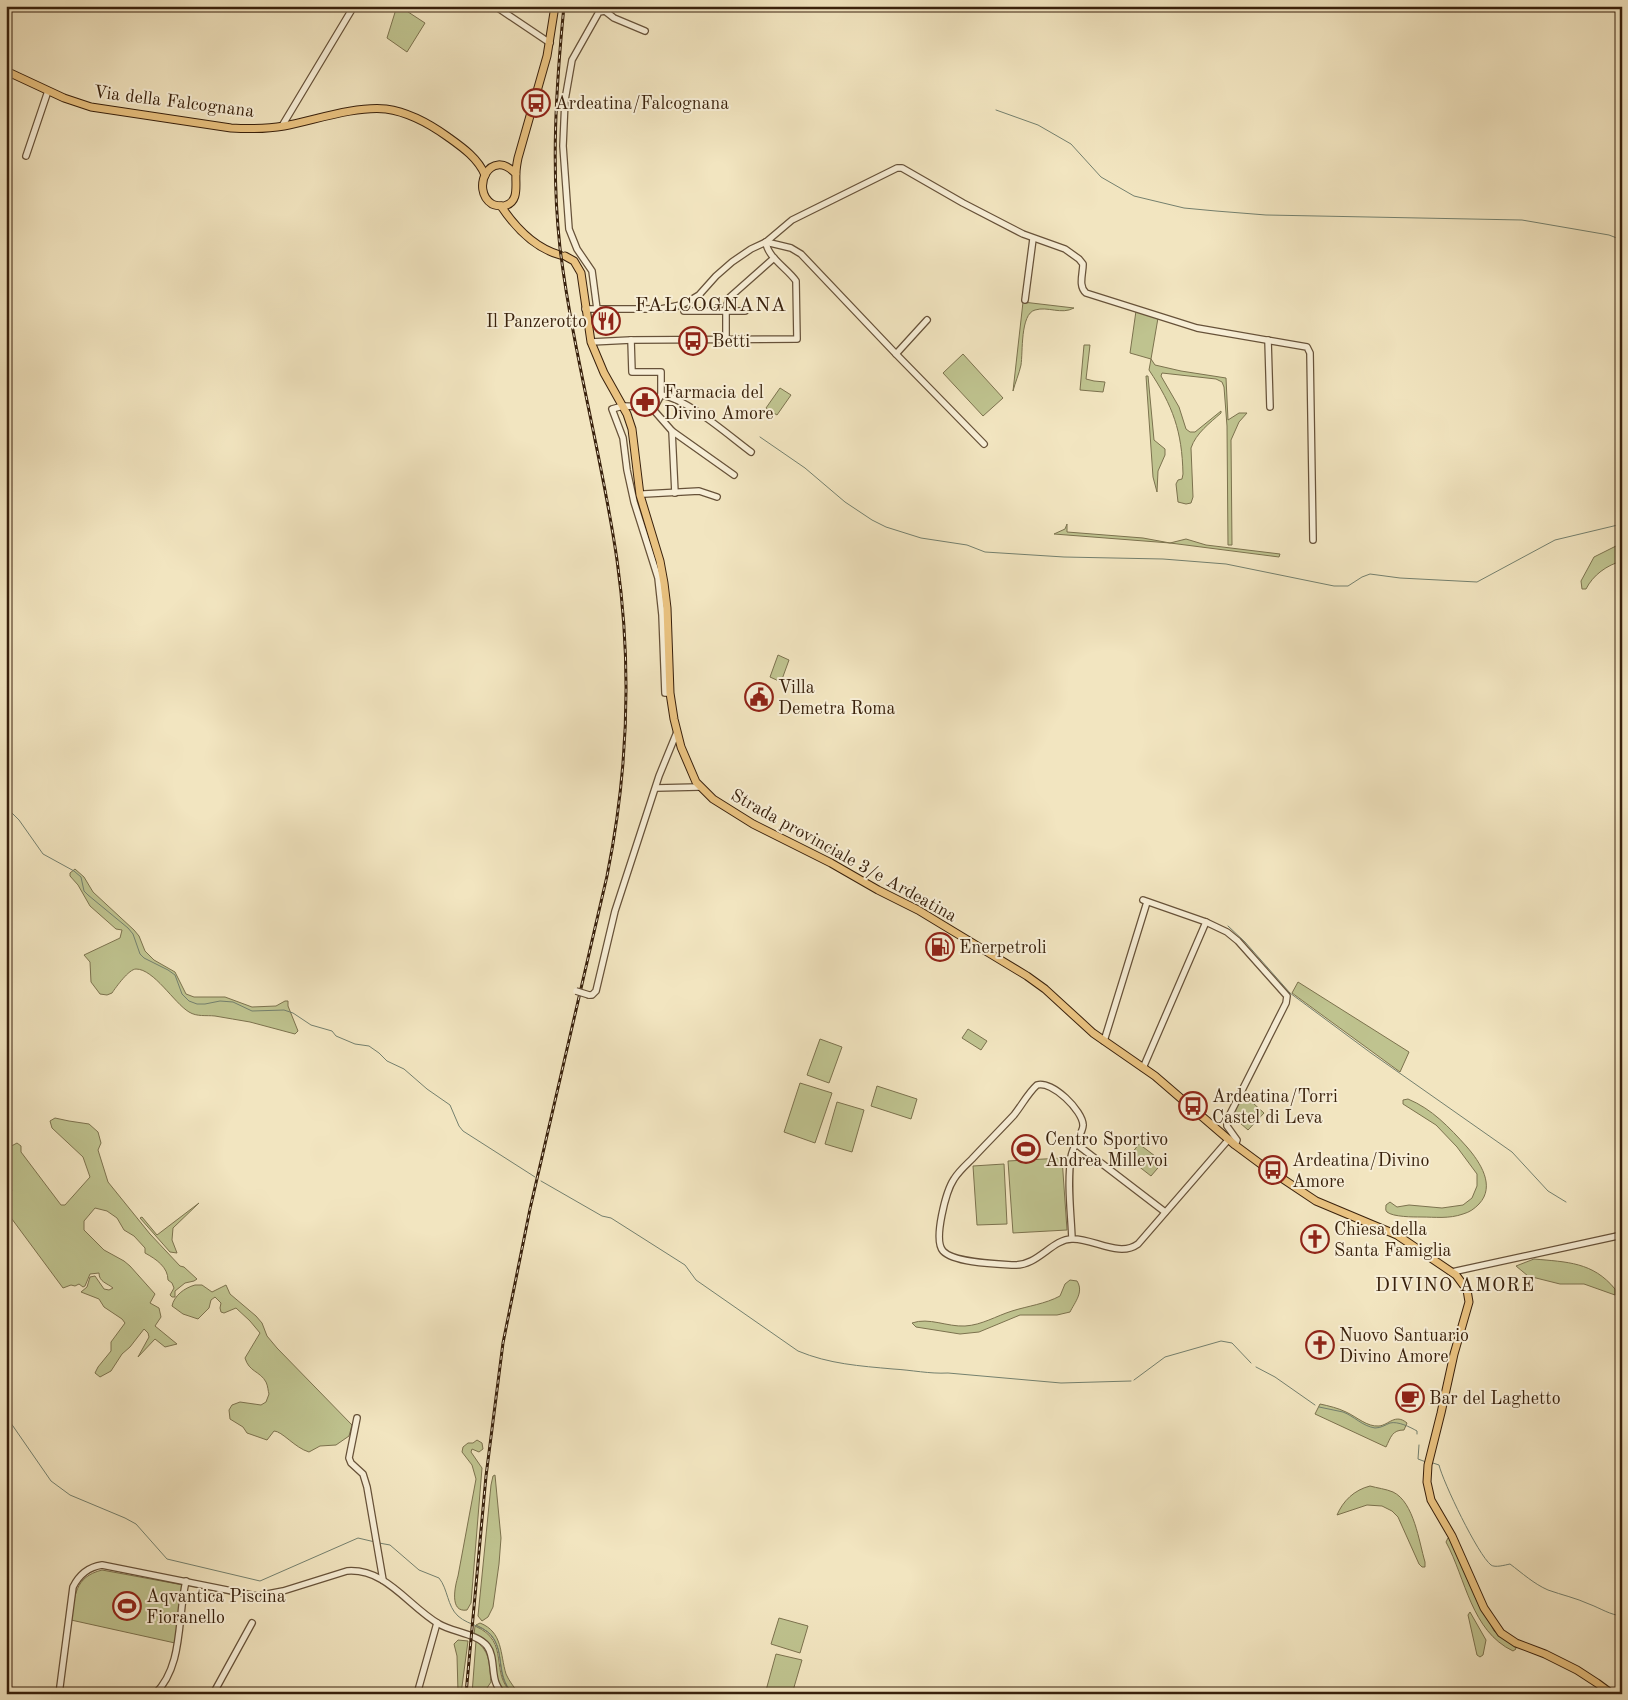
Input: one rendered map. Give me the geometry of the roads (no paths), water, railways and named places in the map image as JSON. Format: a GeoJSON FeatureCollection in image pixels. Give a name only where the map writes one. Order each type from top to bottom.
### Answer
{"type":"FeatureCollection","features":[{"type":"Feature","properties":{"kind":"main road"},"geometry":{"type":"LineString","coordinates":[[501,206],[509,204],[514,198],[516,191],[518,158],[550,43],[555,6]]}},
{"type":"Feature","properties":{"kind":"main road","name":"Via della Falcognana"},"geometry":{"type":"LineString","coordinates":[[6,71],[76,103],[110,111],[231,128],[246,129],[282,126],[354,111],[388,110],[406,114],[452,140],[477,161],[485,175]]}},
{"type":"Feature","properties":{"kind":"main road"},"geometry":{"type":"LineString","coordinates":[[508,167],[518,158]]}},
{"type":"Feature","properties":{"kind":"main road","name":"Via della Falcognana"},"geometry":{"type":"LineString","coordinates":[[477,161],[492,166]]}},
{"type":"Feature","properties":{"kind":"main road"},"geometry":{"type":"LineString","coordinates":[[485,175],[492,166],[500,165],[508,167],[516,174]]}},
{"type":"Feature","properties":{"kind":"main road","name":"Strada provinciale 3/e Ardeatina"},"geometry":{"type":"LineString","coordinates":[[485,175],[483,186],[486,197],[494,205],[501,206],[522,231],[537,244],[552,253],[574,261],[581,273],[591,342],[604,373],[623,406],[632,429],[640,495],[662,571],[667,608],[670,693],[677,732],[686,763],[699,787],[712,799],[753,824],[918,910],[1027,976],[1046,989],[1084,1025],[1165,1084],[1232,1142],[1262,1165],[1310,1198],[1388,1230],[1452,1272],[1466,1288],[1469,1302],[1454,1354],[1428,1462],[1428,1488],[1433,1504],[1452,1536],[1484,1608],[1496,1627],[1506,1638],[1557,1660],[1598,1683],[1612,1694]]}},
{"type":"Feature","properties":{"kind":"main road"},"geometry":{"type":"LineString","coordinates":[[509,204],[510,217]]}},
{"type":"Feature","properties":{"kind":"street"},"geometry":{"type":"LineString","coordinates":[[282,126],[354,6]]}},
{"type":"Feature","properties":{"kind":"street"},"geometry":{"type":"LineString","coordinates":[[495,6],[550,43]]}},
{"type":"Feature","properties":{"kind":"street"},"geometry":{"type":"LineString","coordinates":[[597,309],[592,271],[577,248],[569,229],[563,146],[565,100],[574,57],[599,12],[605,11],[614,18],[645,31]]}},
{"type":"Feature","properties":{"kind":"street"},"geometry":{"type":"LineString","coordinates":[[26,156],[48,91]]}},
{"type":"Feature","properties":{"kind":"street"},"geometry":{"type":"LineString","coordinates":[[585,309],[661,309],[681,305],[699,295],[732,262],[751,249],[766,242],[792,220],[897,168],[902,168],[963,203],[1033,239],[1064,249],[1080,259],[1083,264],[1082,288],[1086,293],[1197,328],[1303,345],[1310,350],[1313,540]]}},
{"type":"Feature","properties":{"kind":"street"},"geometry":{"type":"LineString","coordinates":[[1025,300],[1033,239]]}},
{"type":"Feature","properties":{"kind":"street"},"geometry":{"type":"LineString","coordinates":[[591,342],[797,339],[796,281],[774,258],[766,242]]}},
{"type":"Feature","properties":{"kind":"street"},"geometry":{"type":"LineString","coordinates":[[766,242],[791,248],[801,254],[984,444]]}},
{"type":"Feature","properties":{"kind":"street"},"geometry":{"type":"LineString","coordinates":[[726,339],[728,300],[734,292],[774,258]]}},
{"type":"Feature","properties":{"kind":"street"},"geometry":{"type":"LineString","coordinates":[[684,311],[745,311]]}},
{"type":"Feature","properties":{"kind":"street"},"geometry":{"type":"LineString","coordinates":[[896,354],[928,320]]}},
{"type":"Feature","properties":{"kind":"street"},"geometry":{"type":"LineString","coordinates":[[631,340],[632,372],[661,372],[661,395],[653,410]]}},
{"type":"Feature","properties":{"kind":"street"},"geometry":{"type":"LineString","coordinates":[[1268,340],[1270,407]]}},
{"type":"Feature","properties":{"kind":"street"},"geometry":{"type":"LineString","coordinates":[[661,395],[671,397],[686,404],[751,452]]}},
{"type":"Feature","properties":{"kind":"street"},"geometry":{"type":"LineString","coordinates":[[670,693],[665,693],[662,608],[658,578],[634,502],[623,438],[612,408],[623,406],[650,407],[672,431],[734,475]]}},
{"type":"Feature","properties":{"kind":"street"},"geometry":{"type":"LineString","coordinates":[[672,431],[675,493]]}},
{"type":"Feature","properties":{"kind":"street"},"geometry":{"type":"LineString","coordinates":[[644,494],[702,491],[717,497]]}},
{"type":"Feature","properties":{"kind":"street"},"geometry":{"type":"LineString","coordinates":[[576,992],[592,995],[596,991],[615,910],[677,732]]}},
{"type":"Feature","properties":{"kind":"street"},"geometry":{"type":"LineString","coordinates":[[656,788],[699,787]]}},
{"type":"Feature","properties":{"kind":"street"},"geometry":{"type":"LineString","coordinates":[[1072,1239],[1070,1159],[1075,1143],[1083,1128],[1082,1120],[1066,1099],[1056,1090],[1044,1084],[1037,1085],[1015,1114],[955,1178],[951,1185],[942,1216],[939,1236],[942,1250],[953,1257],[1015,1265],[1032,1261],[1064,1241],[1072,1239],[1124,1249],[1138,1244],[1165,1212],[1232,1142],[1237,1140],[1227,1126],[1227,1119],[1287,998],[1233,937],[1222,929],[1145,901],[1104,1041]]}},
{"type":"Feature","properties":{"kind":"street"},"geometry":{"type":"LineString","coordinates":[[1143,1068],[1206,922]]}},
{"type":"Feature","properties":{"kind":"street"},"geometry":{"type":"LineString","coordinates":[[1075,1143],[1165,1212]]}},
{"type":"Feature","properties":{"kind":"street"},"geometry":{"type":"LineString","coordinates":[[1452,1272],[1622,1234]]}},
{"type":"Feature","properties":{"kind":"street"},"geometry":{"type":"LineString","coordinates":[[357,1418],[349,1458],[351,1463],[362,1474],[367,1487],[383,1580]]}},
{"type":"Feature","properties":{"kind":"street"},"geometry":{"type":"LineString","coordinates":[[59,1694],[73,1586],[80,1576],[92,1568],[102,1566],[186,1581],[247,1595],[261,1596],[347,1571],[364,1572],[383,1580],[437,1623],[451,1630],[478,1638],[486,1644],[491,1655],[495,1681],[502,1694]]}},
{"type":"Feature","properties":{"kind":"street"},"geometry":{"type":"LineString","coordinates":[[155,1694],[166,1682],[175,1658],[181,1603],[186,1581]]}},
{"type":"Feature","properties":{"kind":"street"},"geometry":{"type":"LineString","coordinates":[[213,1694],[252,1623]]}},
{"type":"Feature","properties":{"kind":"street"},"geometry":{"type":"LineString","coordinates":[[417,1694],[437,1623]]}},
{"type":"Feature","properties":{"kind":"waterway"},"geometry":{"type":"LineString","coordinates":[[996,110],[1038,125],[1071,144],[1101,177],[1134,196],[1184,208],[1266,215],[1522,220],[1609,235],[1622,240]]}},
{"type":"Feature","properties":{"kind":"waterway"},"geometry":{"type":"LineString","coordinates":[[760,437],[805,468],[845,502],[872,520],[886,527],[921,538],[967,545],[985,552],[1064,557],[1163,559],[1226,564],[1334,586],[1348,586],[1370,574],[1400,578],[1477,582],[1555,540],[1622,524]]}},
{"type":"Feature","properties":{"kind":"waterway"},"geometry":{"type":"LineString","coordinates":[[6,807],[19,820],[43,854],[74,871],[81,877],[84,891],[128,928],[133,934],[140,954],[144,958],[175,975],[182,994],[189,1001],[197,1004],[220,1001],[233,1002],[252,1011],[284,1010],[293,1013],[311,1025],[332,1031],[336,1036],[355,1044],[369,1046],[387,1061],[404,1069],[427,1089],[450,1105],[463,1131],[535,1177]]}},
{"type":"Feature","properties":{"kind":"waterway"},"geometry":{"type":"LineString","coordinates":[[1228,926],[1245,942],[1290,993],[1371,1053],[1512,1152],[1548,1191],[1566,1202]]}},
{"type":"Feature","properties":{"kind":"waterway"},"geometry":{"type":"LineString","coordinates":[[541,1181],[602,1216],[611,1218],[685,1265],[696,1280],[798,1351],[821,1359],[869,1367],[1061,1383],[1131,1381]]}},
{"type":"Feature","properties":{"kind":"waterway"},"geometry":{"type":"LineString","coordinates":[[1134,1380],[1165,1357],[1221,1341],[1232,1343],[1251,1363]]}},
{"type":"Feature","properties":{"kind":"waterway"},"geometry":{"type":"LineString","coordinates":[[1256,1367],[1275,1377],[1315,1405]]}},
{"type":"Feature","properties":{"kind":"waterway"},"geometry":{"type":"LineString","coordinates":[[1319,1407],[1343,1412],[1375,1428],[1393,1423],[1407,1426],[1417,1431],[1417,1434]]}},
{"type":"Feature","properties":{"kind":"waterway"},"geometry":{"type":"LineString","coordinates":[[6,1416],[51,1481],[70,1495],[136,1524],[167,1559],[260,1581],[358,1538],[375,1542]]}},
{"type":"Feature","properties":{"kind":"waterway"},"geometry":{"type":"LineString","coordinates":[[1419,1445],[1418,1459],[1426,1462]]}},
{"type":"Feature","properties":{"kind":"waterway"},"geometry":{"type":"LineString","coordinates":[[1433,1463],[1439,1465],[1462,1518],[1478,1548],[1491,1565],[1510,1564],[1543,1588],[1579,1600],[1609,1613],[1622,1616]]}},
{"type":"Feature","properties":{"kind":"waterway"},"geometry":{"type":"LineString","coordinates":[[379,1543],[390,1545],[419,1570],[439,1578],[454,1612],[462,1619],[487,1631],[491,1635],[497,1646],[505,1682],[514,1694]]}},
{"type":"Feature","properties":{"kind":"railway"},"geometry":{"type":"LineString","coordinates":[[466,1694],[486,1476],[503,1343],[530,1209],[607,876],[620,798],[626,719],[625,639],[617,560],[604,482],[572,326],[557,218],[555,157],[564,6]]}},
{"type":"Feature","properties":{"kind":"place","name":"Ardeatina/Falcognana"},"geometry":{"type":"Point","coordinates":[536,103]}},
{"type":"Feature","properties":{"kind":"place","name":"Il Panzerotto"},"geometry":{"type":"Point","coordinates":[606,321]}},
{"type":"Feature","properties":{"kind":"place","name":"Betti"},"geometry":{"type":"Point","coordinates":[693,341]}},
{"type":"Feature","properties":{"kind":"place","name":"Farmacia del Divino Amore"},"geometry":{"type":"Point","coordinates":[645,402]}},
{"type":"Feature","properties":{"kind":"place","name":"Villa Demetra Roma"},"geometry":{"type":"Point","coordinates":[759,697]}},
{"type":"Feature","properties":{"kind":"place","name":"Enerpetroli"},"geometry":{"type":"Point","coordinates":[940,947]}},
{"type":"Feature","properties":{"kind":"place","name":"Ardeatina/Torri Castel di Leva"},"geometry":{"type":"Point","coordinates":[1193,1106]}},
{"type":"Feature","properties":{"kind":"place","name":"Centro Sportivo Andrea Millevoi"},"geometry":{"type":"Point","coordinates":[1026,1149]}},
{"type":"Feature","properties":{"kind":"place","name":"Ardeatina/Divino Amore"},"geometry":{"type":"Point","coordinates":[1273,1170]}},
{"type":"Feature","properties":{"kind":"place","name":"Chiesa della Santa Famiglia"},"geometry":{"type":"Point","coordinates":[1315,1239]}},
{"type":"Feature","properties":{"kind":"place","name":"Nuovo Santuario Divino Amore"},"geometry":{"type":"Point","coordinates":[1320,1345]}},
{"type":"Feature","properties":{"kind":"place","name":"Bar del Laghetto"},"geometry":{"type":"Point","coordinates":[1410,1398]}},
{"type":"Feature","properties":{"kind":"place","name":"Aqvantica Piscina Fioranello"},"geometry":{"type":"Point","coordinates":[127,1606]}},
{"type":"Feature","properties":{"kind":"district","name":"FALCOGNANA"},"geometry":{"type":"Point","coordinates":[711,304]}},
{"type":"Feature","properties":{"kind":"district","name":"DIVINO AMORE"},"geometry":{"type":"Point","coordinates":[1455,1284]}}]}
